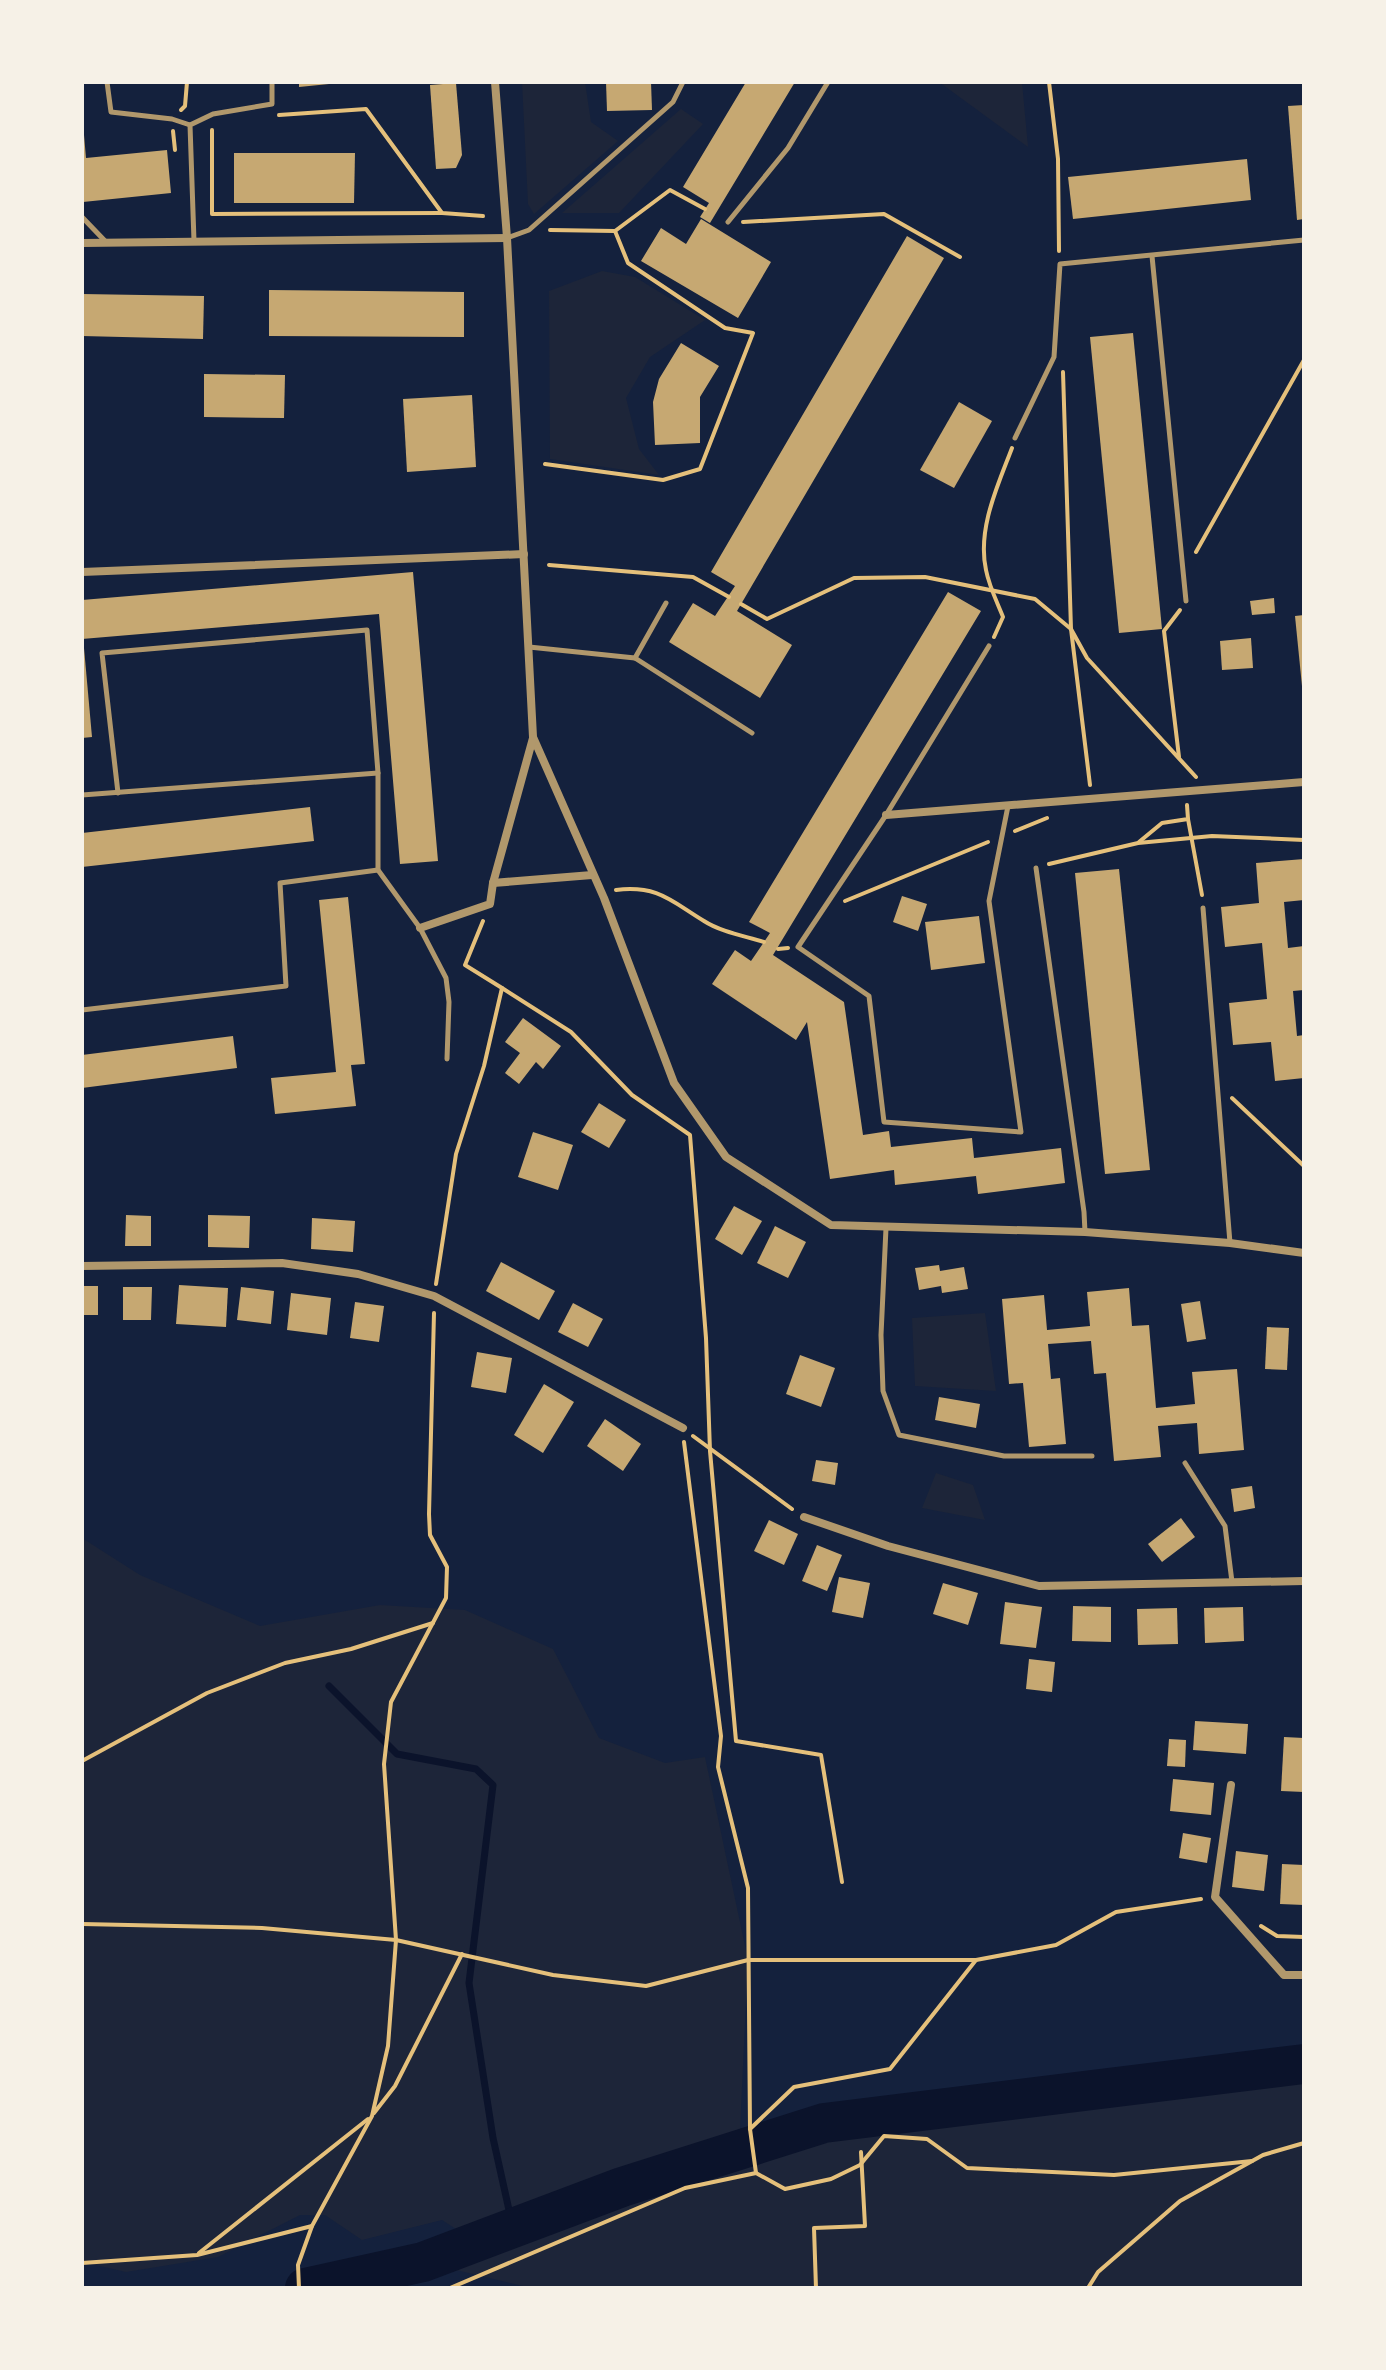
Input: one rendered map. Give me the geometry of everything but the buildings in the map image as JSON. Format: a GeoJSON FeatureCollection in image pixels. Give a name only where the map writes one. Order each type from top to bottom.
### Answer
{"type":"FeatureCollection","features":[{"type":"Feature","properties":{"kind":"street"},"geometry":{"type":"LineString","coordinates":[[420,928],[490,904],[533,737],[507,238],[495,82]]}},
{"type":"Feature","properties":{"kind":"street"},"geometry":{"type":"LineString","coordinates":[[82,243],[507,238]]}},
{"type":"Feature","properties":{"kind":"street"},"geometry":{"type":"LineString","coordinates":[[82,572],[524,554]]}},
{"type":"Feature","properties":{"kind":"street"},"geometry":{"type":"LineString","coordinates":[[533,737],[604,898],[674,1083],[726,1157],[831,1225],[1085,1232],[1230,1243],[1304,1253]]}},
{"type":"Feature","properties":{"kind":"street"},"geometry":{"type":"LineString","coordinates":[[886,815],[1304,782]]}},
{"type":"Feature","properties":{"kind":"street"},"geometry":{"type":"LineString","coordinates":[[493,883],[592,875]]}},
{"type":"Feature","properties":{"kind":"street"},"geometry":{"type":"LineString","coordinates":[[82,1266],[282,1263],[358,1274],[434,1296],[683,1428]]}},
{"type":"Feature","properties":{"kind":"street"},"geometry":{"type":"LineString","coordinates":[[804,1517],[888,1546],[1039,1586],[1304,1581]]}},
{"type":"Feature","properties":{"kind":"street"},"geometry":{"type":"LineString","coordinates":[[1231,1785],[1215,1897],[1284,1975],[1304,1975]]}},
{"type":"Feature","properties":{"kind":"lane"},"geometry":{"type":"LineString","coordinates":[[107,82],[111,112],[172,119],[190,125],[213,114],[272,104],[272,82]]}},
{"type":"Feature","properties":{"kind":"lane"},"geometry":{"type":"LineString","coordinates":[[507,238],[529,230],[673,102],[683,82]]}},
{"type":"Feature","properties":{"kind":"lane"},"geometry":{"type":"LineString","coordinates":[[728,222],[788,148],[828,82]]}},
{"type":"Feature","properties":{"kind":"lane"},"geometry":{"type":"LineString","coordinates":[[190,125],[194,241]]}},
{"type":"Feature","properties":{"kind":"lane"},"geometry":{"type":"LineString","coordinates":[[82,217],[107,243]]}},
{"type":"Feature","properties":{"kind":"lane"},"geometry":{"type":"LineString","coordinates":[[1015,438],[1054,357],[1060,264],[1304,240]]}},
{"type":"Feature","properties":{"kind":"lane"},"geometry":{"type":"LineString","coordinates":[[1152,256],[1186,601]]}},
{"type":"Feature","properties":{"kind":"lane"},"geometry":{"type":"LineString","coordinates":[[635,658],[666,603]]}},
{"type":"Feature","properties":{"kind":"lane"},"geometry":{"type":"LineString","coordinates":[[118,793],[102,653],[367,630],[378,773],[378,870],[420,928],[446,978],[449,1002],[447,1059]]}},
{"type":"Feature","properties":{"kind":"lane"},"geometry":{"type":"LineString","coordinates":[[989,646],[886,815],[798,947],[869,996],[884,1122],[1021,1132],[989,901],[1008,806]]}},
{"type":"Feature","properties":{"kind":"lane"},"geometry":{"type":"LineString","coordinates":[[529,647],[635,658],[752,733]]}},
{"type":"Feature","properties":{"kind":"lane"},"geometry":{"type":"LineString","coordinates":[[82,795],[378,773]]}},
{"type":"Feature","properties":{"kind":"lane"},"geometry":{"type":"LineString","coordinates":[[1036,868],[1085,1232]]}},
{"type":"Feature","properties":{"kind":"lane"},"geometry":{"type":"LineString","coordinates":[[82,1010],[286,986],[280,883],[378,870]]}},
{"type":"Feature","properties":{"kind":"lane"},"geometry":{"type":"LineString","coordinates":[[1203,908],[1230,1243]]}},
{"type":"Feature","properties":{"kind":"lane"},"geometry":{"type":"LineString","coordinates":[[886,1228],[881,1335],[883,1391],[899,1435],[1004,1456],[1092,1456]]}},
{"type":"Feature","properties":{"kind":"lane"},"geometry":{"type":"LineString","coordinates":[[1185,1463],[1225,1526],[1232,1582]]}},
{"type":"Feature","properties":{"kind":"path"},"geometry":{"type":"LineString","coordinates":[[275,115],[366,109],[442,213]]}},
{"type":"Feature","properties":{"kind":"path"},"geometry":{"type":"LineString","coordinates":[[212,124],[212,214],[442,213],[483,216]]}},
{"type":"Feature","properties":{"kind":"path"},"geometry":{"type":"LineString","coordinates":[[529,230],[615,231],[670,190],[705,209]]}},
{"type":"Feature","properties":{"kind":"path"},"geometry":{"type":"LineString","coordinates":[[728,222],[884,214],[960,257]]}},
{"type":"Feature","properties":{"kind":"path"},"geometry":{"type":"LineString","coordinates":[[545,464],[663,480],[700,469],[753,333],[725,328],[628,263],[615,231]]}},
{"type":"Feature","properties":{"kind":"path"},"geometry":{"type":"LineString","coordinates":[[1194,562],[1197,549],[1304,360]]}},
{"type":"Feature","properties":{"kind":"path"},"geometry":{"type":"LineString","coordinates":[[989,646],[1003,617],[985,567],[985,532],[992,500],[1015,438]]}},
{"type":"Feature","properties":{"kind":"path"},"geometry":{"type":"LineString","coordinates":[[549,565],[693,577],[729,597]]}},
{"type":"Feature","properties":{"kind":"path"},"geometry":{"type":"LineString","coordinates":[[741,604],[767,619],[854,578],[925,577],[1035,599],[1071,629],[1087,658],[1209,790]]}},
{"type":"Feature","properties":{"kind":"path"},"geometry":{"type":"LineString","coordinates":[[1179,757],[1164,631],[1186,601]]}},
{"type":"Feature","properties":{"kind":"path"},"geometry":{"type":"LineString","coordinates":[[1071,629],[1092,799]]}},
{"type":"Feature","properties":{"kind":"path"},"geometry":{"type":"LineString","coordinates":[[1201,803],[1187,805],[1203,908]]}},
{"type":"Feature","properties":{"kind":"path"},"geometry":{"type":"LineString","coordinates":[[824,909],[1050,817]]}},
{"type":"Feature","properties":{"kind":"path"},"geometry":{"type":"LineString","coordinates":[[1138,843],[1162,823],[1188,819]]}},
{"type":"Feature","properties":{"kind":"path"},"geometry":{"type":"LineString","coordinates":[[1036,868],[1138,843],[1212,836],[1304,840]]}},
{"type":"Feature","properties":{"kind":"path"},"geometry":{"type":"LineString","coordinates":[[614,890],[637,887],[663,894],[706,923],[764,942]]}},
{"type":"Feature","properties":{"kind":"path"},"geometry":{"type":"LineString","coordinates":[[490,904],[465,965],[571,1032],[632,1095],[690,1135],[706,1338],[710,1451],[736,1741],[821,1755],[842,1882]]}},
{"type":"Feature","properties":{"kind":"path"},"geometry":{"type":"LineString","coordinates":[[197,2255],[372,2116],[388,2046],[396,1940],[384,1764],[391,1702],[446,1598],[447,1567],[430,1535],[429,1524],[434,1296],[456,1154],[484,1066],[502,988]]}},
{"type":"Feature","properties":{"kind":"path"},"geometry":{"type":"LineString","coordinates":[[1216,1083],[1304,1166]]}},
{"type":"Feature","properties":{"kind":"path"},"geometry":{"type":"LineString","coordinates":[[683,1428],[710,1451],[804,1517]]}},
{"type":"Feature","properties":{"kind":"path"},"geometry":{"type":"LineString","coordinates":[[683,1428],[721,1736],[718,1767],[748,1888],[750,2129],[756,2173]]}},
{"type":"Feature","properties":{"kind":"path"},"geometry":{"type":"LineString","coordinates":[[82,1761],[220,1688],[285,1663],[351,1649],[435,1622]]}},
{"type":"Feature","properties":{"kind":"path"},"geometry":{"type":"LineString","coordinates":[[82,1924],[262,1928],[396,1940],[553,1975],[646,1986],[748,1960],[976,1960],[1056,1945],[1116,1912],[1215,1897]]}},
{"type":"Feature","properties":{"kind":"path"},"geometry":{"type":"LineString","coordinates":[[1252,1920],[1277,1936],[1304,1937]]}},
{"type":"Feature","properties":{"kind":"path"},"geometry":{"type":"LineString","coordinates":[[299,2288],[298,2265],[312,2226],[372,2116],[395,2086],[462,1954]]}},
{"type":"Feature","properties":{"kind":"path"},"geometry":{"type":"LineString","coordinates":[[750,2129],[794,2087],[890,2069],[976,1960]]}},
{"type":"Feature","properties":{"kind":"path"},"geometry":{"type":"LineString","coordinates":[[450,2288],[685,2188],[756,2173],[785,2189],[831,2179],[860,2165],[884,2136],[927,2139],[967,2168],[1114,2175],[1252,2161]]}},
{"type":"Feature","properties":{"kind":"path"},"geometry":{"type":"LineString","coordinates":[[1088,2288],[1098,2272],[1180,2201],[1252,2161],[1304,2143]]}},
{"type":"Feature","properties":{"kind":"path"},"geometry":{"type":"LineString","coordinates":[[816,2288],[814,2228],[865,2226],[861,2152]]}},
{"type":"Feature","properties":{"kind":"path"},"geometry":{"type":"LineString","coordinates":[[82,2263],[197,2255],[312,2226]]}},
{"type":"Feature","properties":{"kind":"shaded area"},"geometry":{"type":"Polygon","coordinates":[[[522,82],[585,82],[591,122],[618,141],[534,214],[528,204],[522,82]]]}},
{"type":"Feature","properties":{"kind":"shaded area"},"geometry":{"type":"Polygon","coordinates":[[[939,82],[1022,82],[1028,147],[939,82]]]}},
{"type":"Feature","properties":{"kind":"shaded area"},"geometry":{"type":"Polygon","coordinates":[[[681,109],[703,124],[619,213],[562,213],[681,109]]]}},
{"type":"Feature","properties":{"kind":"shaded area"},"geometry":{"type":"Polygon","coordinates":[[[602,271],[635,277],[705,320],[650,357],[626,398],[639,449],[659,475],[550,459],[549,291],[602,271]]]}},
{"type":"Feature","properties":{"kind":"shaded area"},"geometry":{"type":"Polygon","coordinates":[[[985,1313],[996,1391],[915,1386],[912,1318],[985,1313]]]}},
{"type":"Feature","properties":{"kind":"shaded area"},"geometry":{"type":"Polygon","coordinates":[[[936,1473],[973,1485],[985,1520],[922,1508],[936,1473]]]}},
{"type":"Feature","properties":{"kind":"shaded area"},"geometry":{"type":"Polygon","coordinates":[[[82,1538],[140,1575],[260,1626],[380,1605],[465,1610],[553,1649],[599,1738],[665,1763],[705,1757],[748,1960],[740,2129],[462,2233],[442,2220],[362,2240],[325,2215],[300,2215],[218,2257],[126,2272],[82,2262],[82,1538]]]}},
{"type":"Feature","properties":{"kind":"shaded area"},"geometry":{"type":"Polygon","coordinates":[[[1304,2064],[1304,2288],[531,2288],[423,2262],[622,2187],[824,2123],[1304,2064]]]}},
{"type":"Feature","properties":{"kind":"waterway"},"geometry":{"type":"LineString","coordinates":[[329,1686],[397,1754],[476,1769],[493,1785],[469,1983],[493,2138],[513,2228]]}},
{"type":"Feature","properties":{"kind":"waterway"},"geometry":{"type":"LineString","coordinates":[[305,2288],[423,2262],[622,2187],[824,2123],[1304,2064]]}}]}
